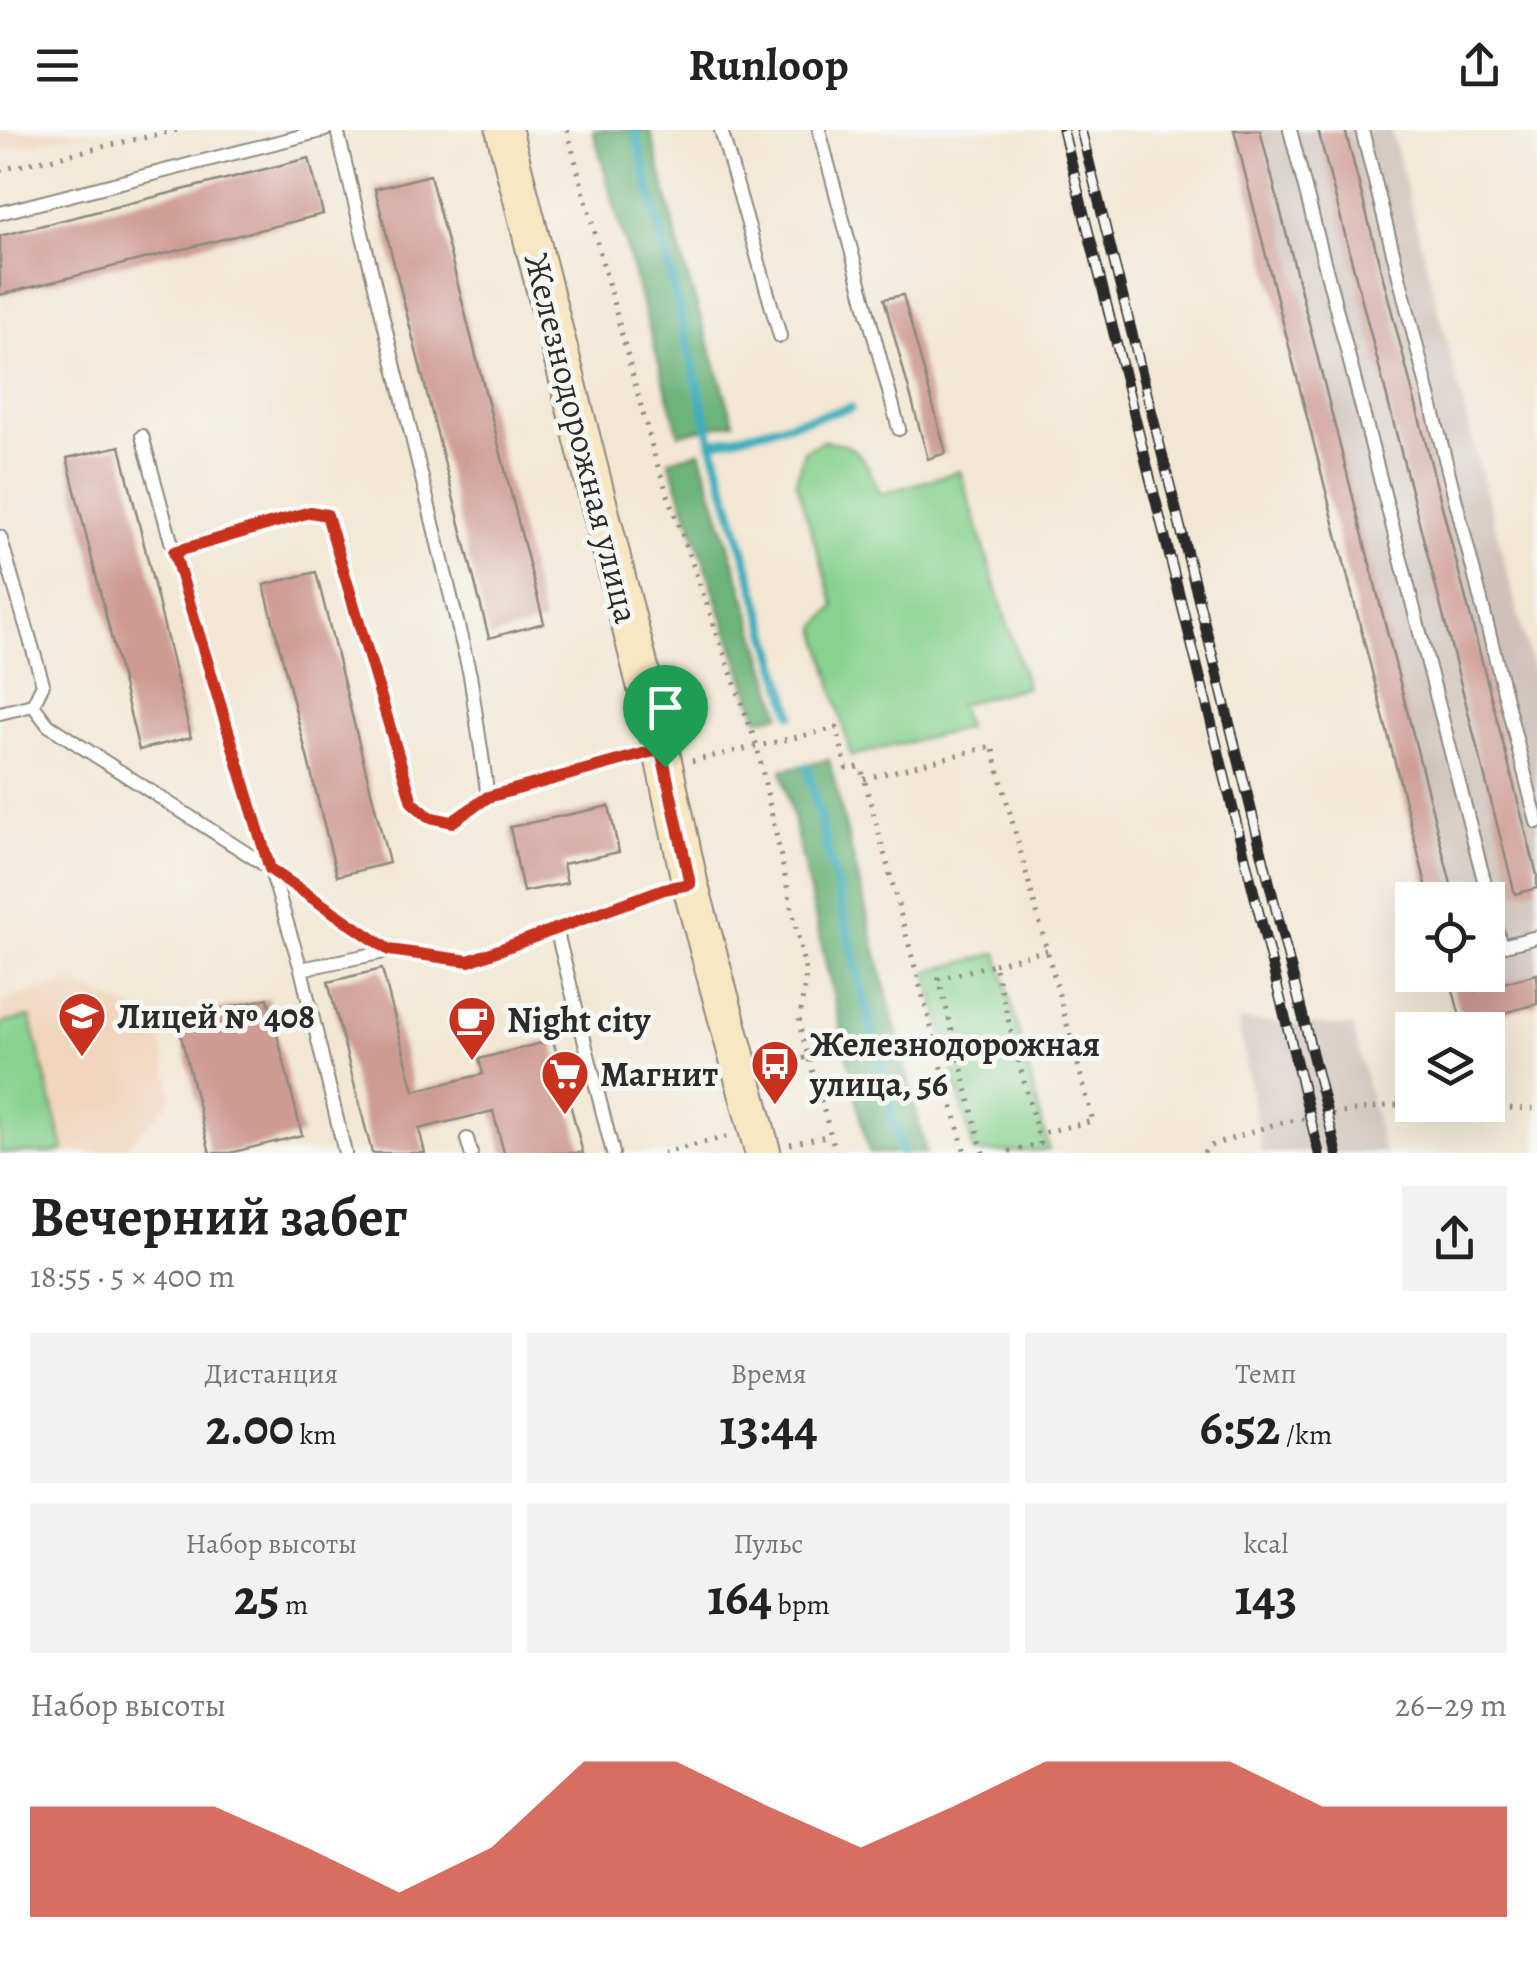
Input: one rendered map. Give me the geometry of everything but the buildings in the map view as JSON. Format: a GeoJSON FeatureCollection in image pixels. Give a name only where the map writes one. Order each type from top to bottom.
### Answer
{"type":"FeatureCollection","features":[{"type":"Feature","properties":{"kind":"street","name":"Железнодорожная улица"},"geometry":{"type":"LineString","coordinates":[[504,130],[663,758],[690,884],[760,1145]]}},
{"type":"Feature","properties":{"kind":"lane"},"geometry":{"type":"LineString","coordinates":[[0,214],[325,130]]}},
{"type":"Feature","properties":{"kind":"lane"},"geometry":{"type":"LineString","coordinates":[[337,130],[470,675],[488,797]]}},
{"type":"Feature","properties":{"kind":"lane"},"geometry":{"type":"LineString","coordinates":[[722,130],[780,336]]}},
{"type":"Feature","properties":{"kind":"lane"},"geometry":{"type":"LineString","coordinates":[[819,130],[899,429]]}},
{"type":"Feature","properties":{"kind":"lane"},"geometry":{"type":"LineString","coordinates":[[1290,130],[1500,946],[1537,937]]}},
{"type":"Feature","properties":{"kind":"lane"},"geometry":{"type":"LineString","coordinates":[[1362,130],[1537,822]]}},
{"type":"Feature","properties":{"kind":"lane"},"geometry":{"type":"LineString","coordinates":[[142,436],[300,969],[345,1153]]}},
{"type":"Feature","properties":{"kind":"lane"},"geometry":{"type":"LineString","coordinates":[[174,552],[310,512],[327,515],[412,802],[429,817],[452,822],[488,797],[663,758]]}},
{"type":"Feature","properties":{"kind":"lane"},"geometry":{"type":"LineString","coordinates":[[0,537],[43,684],[33,705]]}},
{"type":"Feature","properties":{"kind":"lane"},"geometry":{"type":"LineString","coordinates":[[0,713],[33,705]]}},
{"type":"Feature","properties":{"kind":"lane"},"geometry":{"type":"LineString","coordinates":[[33,705],[48,725],[389,950]]}},
{"type":"Feature","properties":{"kind":"lane"},"geometry":{"type":"LineString","coordinates":[[300,969],[389,950],[469,961],[664,889],[690,884]]}},
{"type":"Feature","properties":{"kind":"lane"},"geometry":{"type":"LineString","coordinates":[[556,929],[613,1153]]}},
{"type":"Feature","properties":{"kind":"path"},"geometry":{"type":"LineString","coordinates":[[0,170],[178,130]]}},
{"type":"Feature","properties":{"kind":"path"},"geometry":{"type":"LineString","coordinates":[[567,130],[655,458],[758,746],[806,974],[799,1024],[836,1153]]}},
{"type":"Feature","properties":{"kind":"path"},"geometry":{"type":"LineString","coordinates":[[663,758],[758,746],[840,727],[846,768],[861,767],[965,1153]]}},
{"type":"Feature","properties":{"kind":"path"},"geometry":{"type":"LineString","coordinates":[[864,779],[992,746],[1093,1121],[1037,1134]]}},
{"type":"Feature","properties":{"kind":"path"},"geometry":{"type":"LineString","coordinates":[[983,1153],[938,979],[1046,950]]}},
{"type":"Feature","properties":{"kind":"path"},"geometry":{"type":"LineString","coordinates":[[994,964],[1040,1144],[1002,1153]]}},
{"type":"Feature","properties":{"kind":"path"},"geometry":{"type":"LineString","coordinates":[[762,1068],[809,1057]]}},
{"type":"Feature","properties":{"kind":"path"},"geometry":{"type":"LineString","coordinates":[[1204,1153],[1207,1148],[1278,1123],[1392,1105],[1537,1109]]}},
{"type":"Feature","properties":{"kind":"path"},"geometry":{"type":"LineString","coordinates":[[663,1153],[831,1134]]}},
{"type":"Feature","properties":{"kind":"shaded area"},"geometry":{"type":"Polygon","coordinates":[[[0,130],[91,130],[0,152],[0,130]]]}},
{"type":"Feature","properties":{"kind":"shaded area"},"geometry":{"type":"Polygon","coordinates":[[[1234,130],[1391,130],[1537,686],[1537,1004],[1505,1013],[1459,1012],[1454,992],[1505,992],[1505,882],[1425,882],[1234,130]]]}},
{"type":"Feature","properties":{"kind":"shaded area","name":"Лицей № 408"},"geometry":{"type":"Polygon","coordinates":[[[72,982],[157,1020],[173,1098],[120,1153],[0,1153],[0,1001],[72,982]]]}},
{"type":"Feature","properties":{"kind":"shaded area"},"geometry":{"type":"Polygon","coordinates":[[[1238,1020],[1353,1027],[1384,1153],[1262,1153],[1238,1020]]]}},
{"type":"Feature","properties":{"kind":"green space"},"geometry":{"type":"Polygon","coordinates":[[[593,130],[650,130],[685,269],[734,422],[679,434],[593,130]]]}},
{"type":"Feature","properties":{"kind":"green space"},"geometry":{"type":"Polygon","coordinates":[[[823,441],[855,450],[881,494],[960,471],[1027,687],[959,704],[966,728],[851,756],[817,627],[835,606],[796,482],[804,451],[823,441]]]}},
{"type":"Feature","properties":{"kind":"green space"},"geometry":{"type":"Polygon","coordinates":[[[700,451],[781,714],[758,719],[669,460],[700,451]]]}},
{"type":"Feature","properties":{"kind":"green space"},"geometry":{"type":"Polygon","coordinates":[[[829,760],[926,1153],[869,1153],[782,770],[829,760]]]}},
{"type":"Feature","properties":{"kind":"green space"},"geometry":{"type":"Polygon","coordinates":[[[998,953],[1049,1150],[974,1153],[927,972],[998,953]]]}},
{"type":"Feature","properties":{"kind":"green space"},"geometry":{"type":"Polygon","coordinates":[[[30,1017],[64,1150],[0,1153],[0,1024],[30,1017]]]}},
{"type":"Feature","properties":{"kind":"waterway"},"geometry":{"type":"LineString","coordinates":[[635,130],[712,443],[792,714]]}},
{"type":"Feature","properties":{"kind":"waterway"},"geometry":{"type":"LineString","coordinates":[[712,443],[850,408]]}},
{"type":"Feature","properties":{"kind":"waterway"},"geometry":{"type":"LineString","coordinates":[[807,766],[902,1153]]}},
{"type":"Feature","properties":{"kind":"railway"},"geometry":{"type":"LineString","coordinates":[[1063,130],[1319,1153]]}},
{"type":"Feature","properties":{"kind":"railway"},"geometry":{"type":"LineString","coordinates":[[1081,130],[1337,1153]]}},
{"type":"Feature","properties":{"kind":"place","name":"Лицей № 408"},"geometry":{"type":"Point","coordinates":[82,1058]}},
{"type":"Feature","properties":{"kind":"place","name":"Night city"},"geometry":{"type":"Point","coordinates":[472,1062]}},
{"type":"Feature","properties":{"kind":"place","name":"Железнодорожная улица, 56"},"geometry":{"type":"Point","coordinates":[775,1106]}},
{"type":"Feature","properties":{"kind":"place","name":"Магнит"},"geometry":{"type":"Point","coordinates":[565,1116]}},
{"type":"Feature","properties":{"kind":"route"},"geometry":{"type":"LineString","coordinates":[[310,512],[327,515],[412,802],[429,817],[452,822],[488,797],[661,749],[665,767],[690,884],[664,889],[469,961],[389,950],[270,869],[174,552],[310,512]]}}]}
